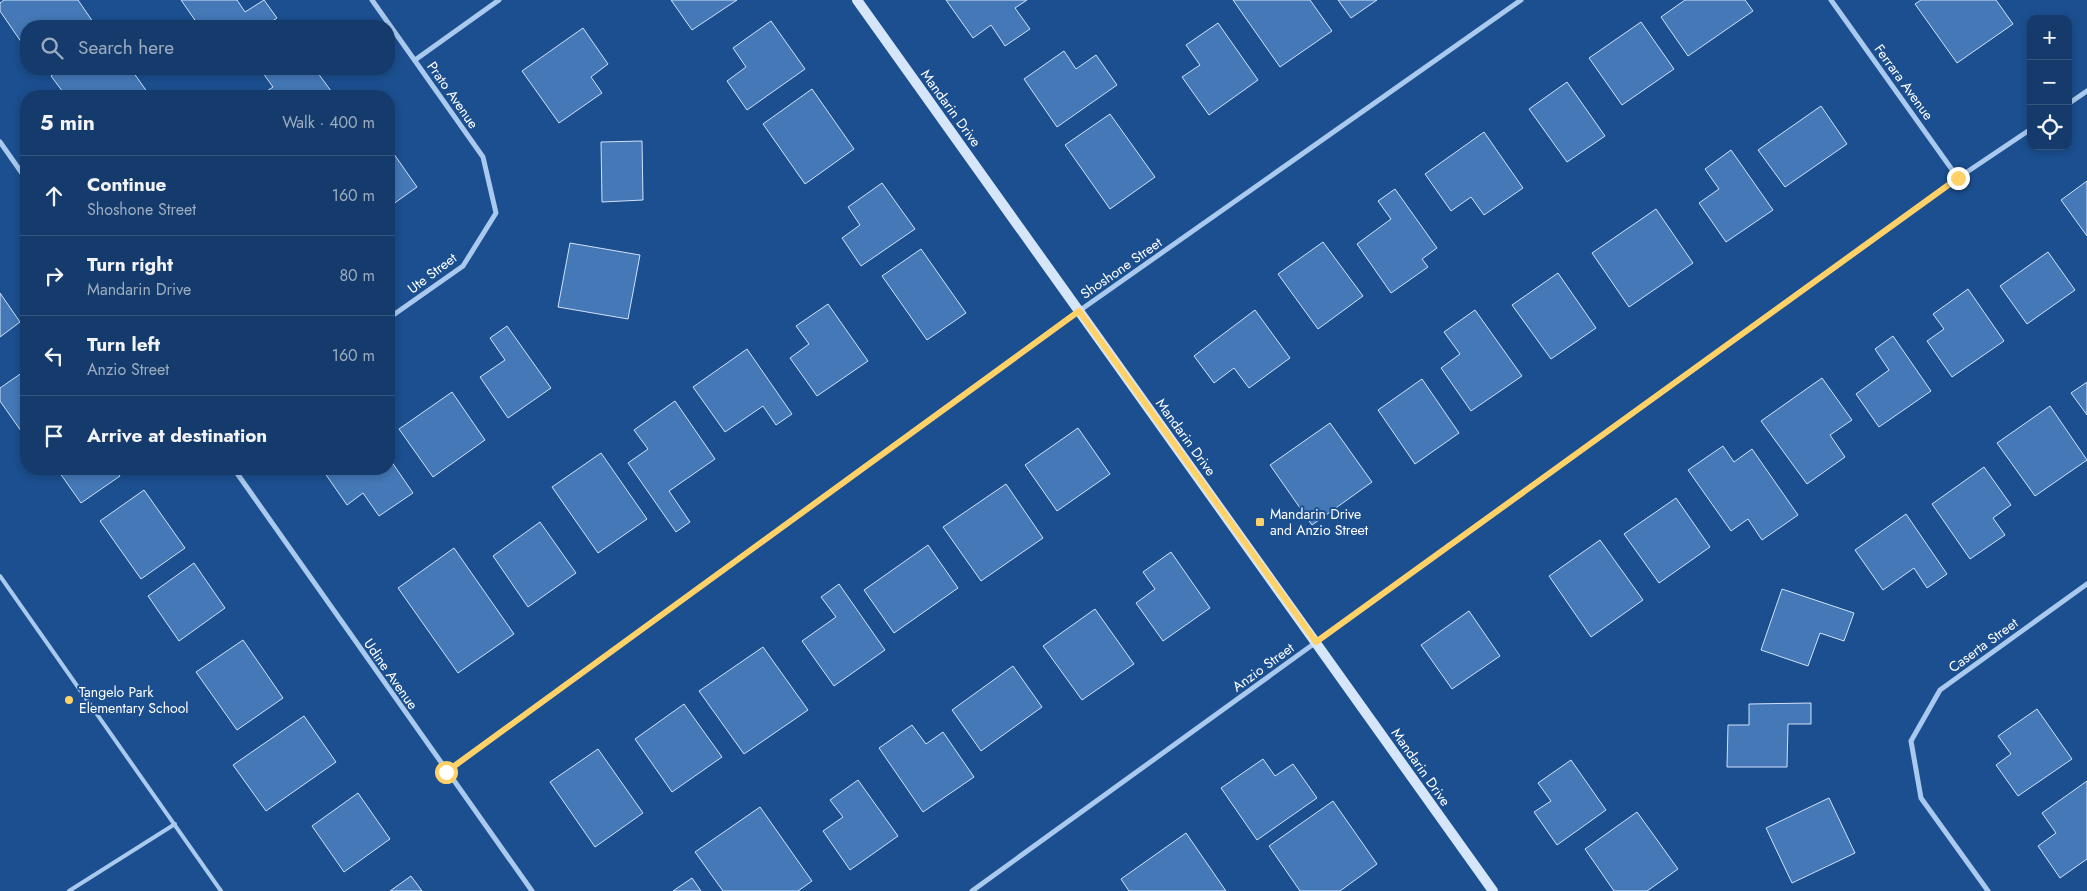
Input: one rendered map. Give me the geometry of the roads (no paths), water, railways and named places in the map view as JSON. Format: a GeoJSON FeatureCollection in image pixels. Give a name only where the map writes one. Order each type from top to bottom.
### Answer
{"type":"FeatureCollection","features":[{"type":"Feature","properties":{"kind":"street","name":"Prato Avenue"},"geometry":{"type":"LineString","coordinates":[[372,0],[386,20]]}},
{"type":"Feature","properties":{"kind":"street"},"geometry":{"type":"LineString","coordinates":[[415,60],[498,0]]}},
{"type":"Feature","properties":{"kind":"street","name":"Mandarin Drive"},"geometry":{"type":"LineString","coordinates":[[857,0],[1493,891]]}},
{"type":"Feature","properties":{"kind":"street","name":"Shoshone Street"},"geometry":{"type":"LineString","coordinates":[[446,772],[1079,311],[1521,0]]}},
{"type":"Feature","properties":{"kind":"street","name":"Ferrara Avenue"},"geometry":{"type":"LineString","coordinates":[[1831,0],[1958,178]]}},
{"type":"Feature","properties":{"kind":"street","name":"Prato Avenue"},"geometry":{"type":"LineString","coordinates":[[395,32],[483,157],[496,213]]}},
{"type":"Feature","properties":{"kind":"street"},"geometry":{"type":"LineString","coordinates":[[2072,101],[2087,91]]}},
{"type":"Feature","properties":{"kind":"street","name":"Anzio Street"},"geometry":{"type":"LineString","coordinates":[[972,891],[1958,178],[2027,132]]}},
{"type":"Feature","properties":{"kind":"street"},"geometry":{"type":"LineString","coordinates":[[0,142],[20,170]]}},
{"type":"Feature","properties":{"kind":"street","name":"Ute Street"},"geometry":{"type":"LineString","coordinates":[[395,314],[463,266],[496,213]]}},
{"type":"Feature","properties":{"kind":"street","name":"Udine Avenue"},"geometry":{"type":"LineString","coordinates":[[238,475],[446,772],[532,891]]}},
{"type":"Feature","properties":{"kind":"street","name":"Caserta Street"},"geometry":{"type":"LineString","coordinates":[[1988,891],[1921,798],[1911,741],[1940,690],[2087,584]]}},
{"type":"Feature","properties":{"kind":"lane"},"geometry":{"type":"LineString","coordinates":[[0,576],[221,891]]}},
{"type":"Feature","properties":{"kind":"lane"},"geometry":{"type":"LineString","coordinates":[[69,891],[175,824]]}},
{"type":"Feature","properties":{"kind":"place","name":"Mandarin Drive and Anzio Street"},"geometry":{"type":"Point","coordinates":[1260,522]}},
{"type":"Feature","properties":{"kind":"place","name":"Tangelo Park Elementary School"},"geometry":{"type":"Point","coordinates":[69,700]}}]}
